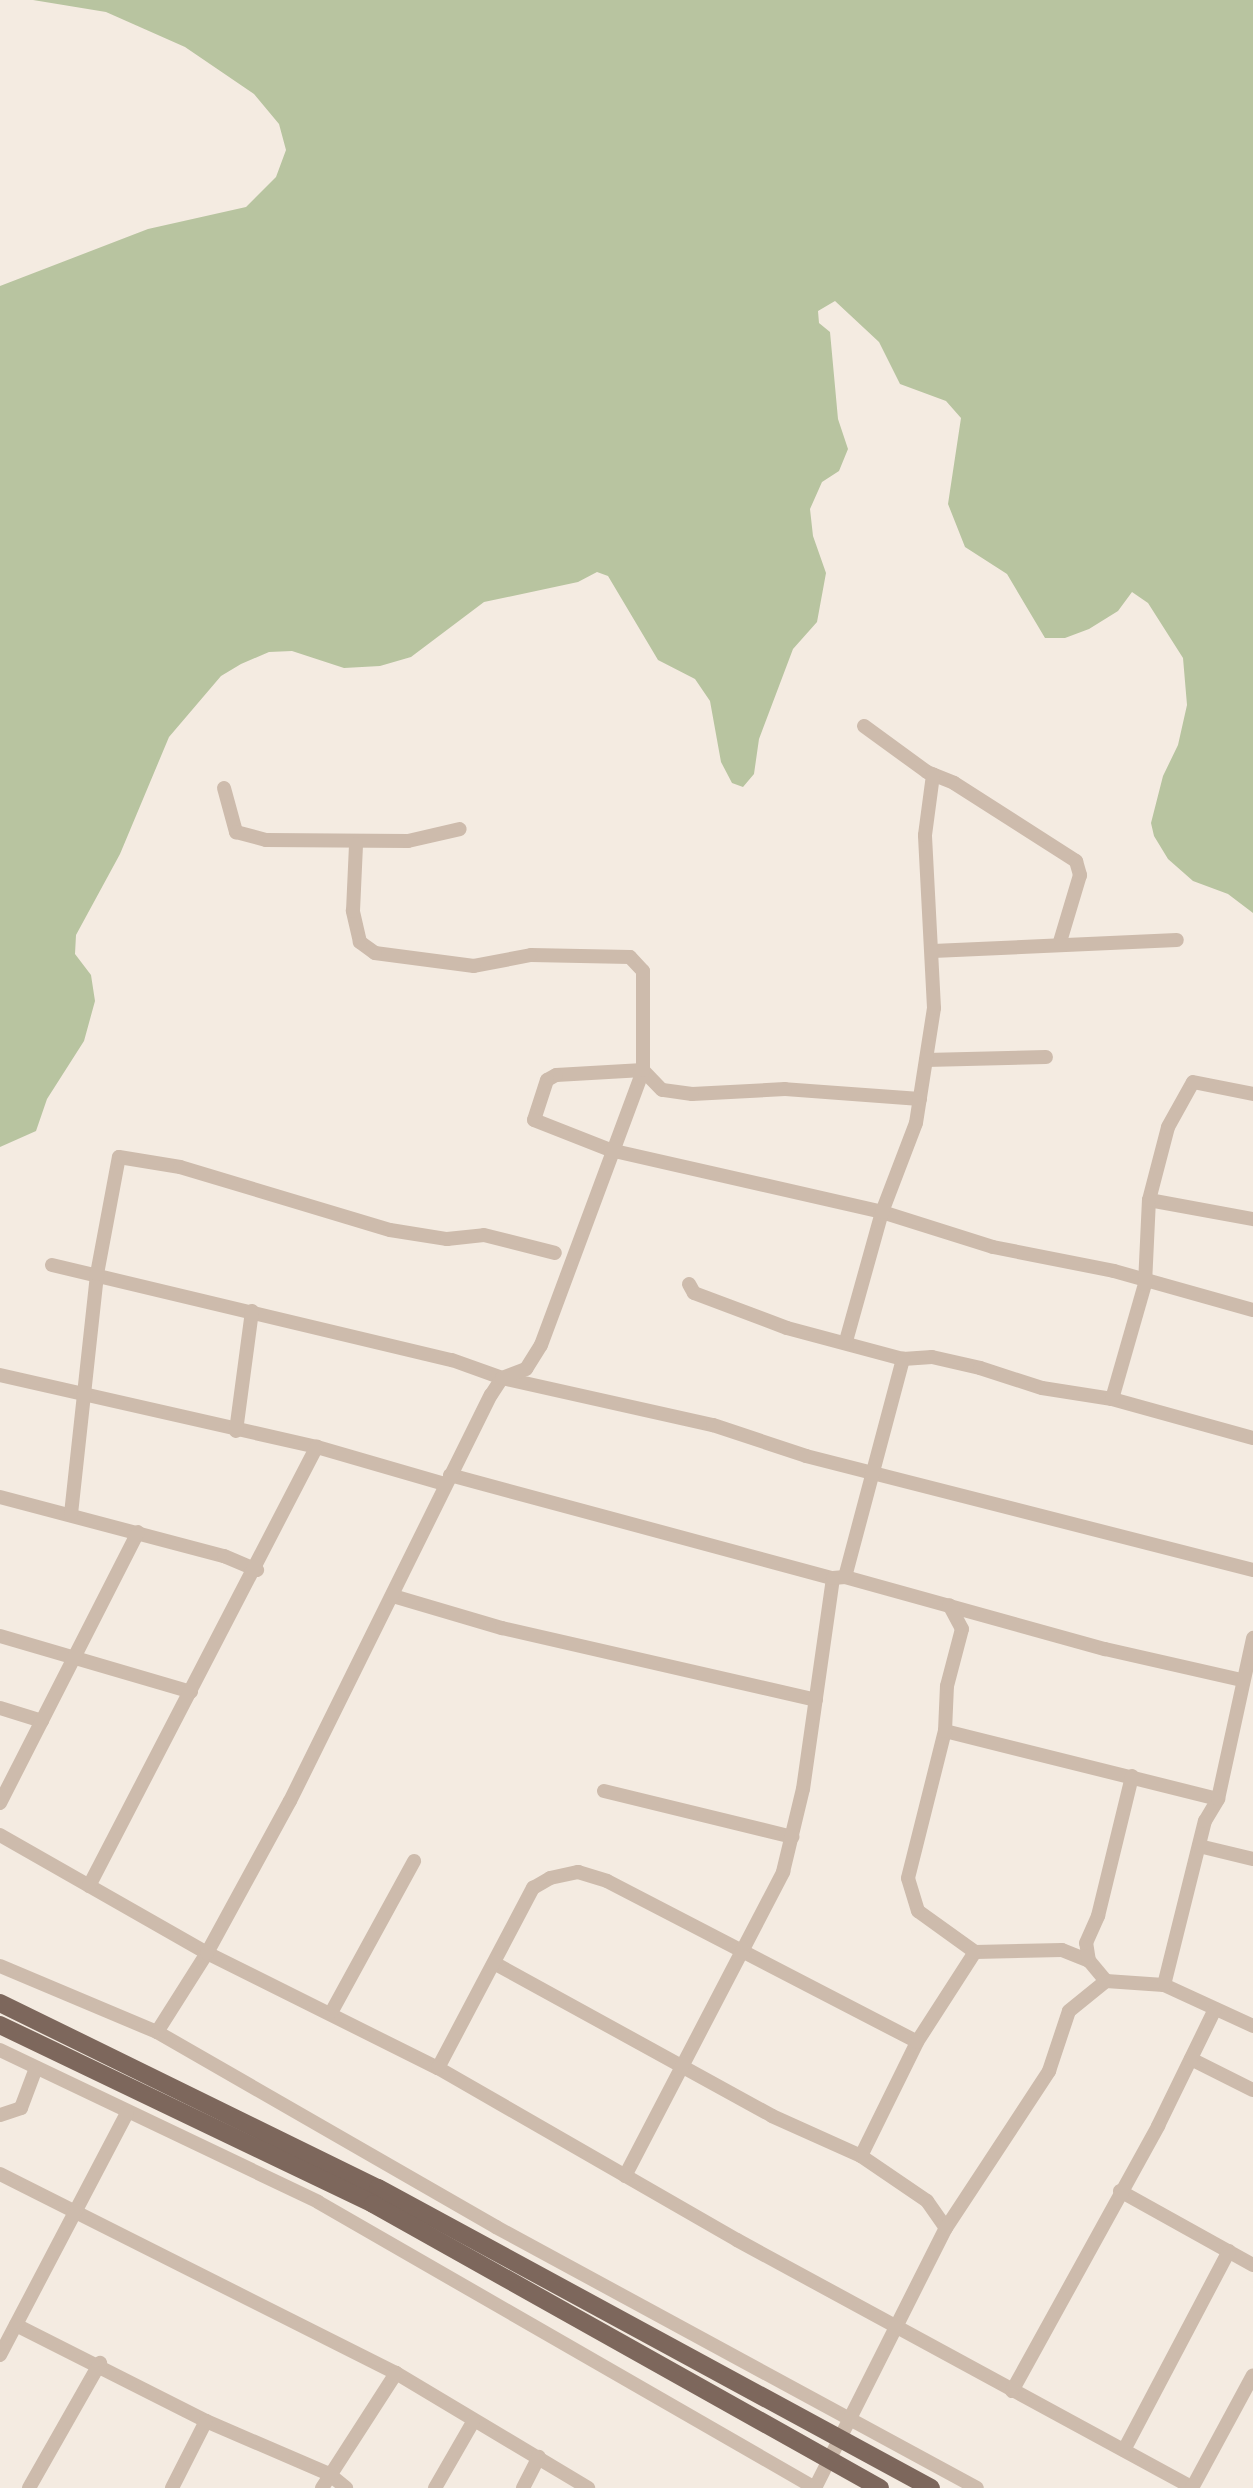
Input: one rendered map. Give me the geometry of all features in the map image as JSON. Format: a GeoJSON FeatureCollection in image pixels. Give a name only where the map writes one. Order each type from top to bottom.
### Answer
{"type":"FeatureCollection","features":[{"type":"Feature","properties":{"kind":"main road"},"geometry":{"type":"LineString","coordinates":[[0,2003],[378,2188],[931,2488]]}},
{"type":"Feature","properties":{"kind":"main road"},"geometry":{"type":"LineString","coordinates":[[0,2025],[208,2122],[373,2204],[880,2488]]}},
{"type":"Feature","properties":{"kind":"street"},"geometry":{"type":"LineString","coordinates":[[864,726],[933,775],[1076,861],[1080,875],[1059,945]]}},
{"type":"Feature","properties":{"kind":"street"},"geometry":{"type":"LineString","coordinates":[[846,1341],[882,1212],[920,1099],[934,1008],[925,835],[933,775]]}},
{"type":"Feature","properties":{"kind":"street"},"geometry":{"type":"LineString","coordinates":[[224,788],[238,834],[356,844],[408,841],[460,829]]}},
{"type":"Feature","properties":{"kind":"street"},"geometry":{"type":"LineString","coordinates":[[157,2032],[207,1953],[393,1596],[447,1480],[502,1378],[526,1369],[541,1345],[610,1150],[643,1070],[643,971],[630,957],[531,955],[474,966],[375,953],[360,942],[353,911],[356,844]]}},
{"type":"Feature","properties":{"kind":"street"},"geometry":{"type":"LineString","coordinates":[[933,951],[1177,940]]}},
{"type":"Feature","properties":{"kind":"street"},"geometry":{"type":"LineString","coordinates":[[926,1060],[1046,1057]]}},
{"type":"Feature","properties":{"kind":"street"},"geometry":{"type":"LineString","coordinates":[[920,1099],[785,1089],[692,1094],[662,1090],[643,1070],[556,1075],[545,1083],[535,1123],[610,1150],[882,1212],[993,1247],[1114,1271],[1145,1284],[1253,1310]]}},
{"type":"Feature","properties":{"kind":"street"},"geometry":{"type":"LineString","coordinates":[[1112,1399],[1145,1284],[1149,1200],[1168,1127],[1193,1082],[1253,1094]]}},
{"type":"Feature","properties":{"kind":"street"},"geometry":{"type":"LineString","coordinates":[[71,1514],[108,1194],[116,1160],[122,1156],[180,1167],[390,1230],[447,1239],[484,1235],[555,1253]]}},
{"type":"Feature","properties":{"kind":"street"},"geometry":{"type":"LineString","coordinates":[[1149,1200],[1253,1219]]}},
{"type":"Feature","properties":{"kind":"street"},"geometry":{"type":"LineString","coordinates":[[52,1265],[452,1360],[502,1378],[713,1425],[734,1436],[1253,1570]]}},
{"type":"Feature","properties":{"kind":"street"},"geometry":{"type":"LineString","coordinates":[[689,1284],[694,1293],[787,1328],[846,1341],[903,1359],[932,1357],[1042,1388],[1112,1399],[1253,1438]]}},
{"type":"Feature","properties":{"kind":"street"},"geometry":{"type":"LineString","coordinates":[[236,1431],[252,1311]]}},
{"type":"Feature","properties":{"kind":"street"},"geometry":{"type":"LineString","coordinates":[[625,2176],[777,1886],[792,1837],[839,1578],[874,1470],[903,1359]]}},
{"type":"Feature","properties":{"kind":"street"},"geometry":{"type":"LineString","coordinates":[[0,1375],[317,1447],[1242,1680]]}},
{"type":"Feature","properties":{"kind":"street"},"geometry":{"type":"LineString","coordinates":[[89,1886],[257,1570],[317,1447]]}},
{"type":"Feature","properties":{"kind":"street"},"geometry":{"type":"LineString","coordinates":[[0,1497],[138,1532],[257,1570]]}},
{"type":"Feature","properties":{"kind":"street"},"geometry":{"type":"LineString","coordinates":[[0,1803],[138,1532]]}},
{"type":"Feature","properties":{"kind":"street"},"geometry":{"type":"LineString","coordinates":[[393,1596],[502,1628],[816,1700]]}},
{"type":"Feature","properties":{"kind":"street"},"geometry":{"type":"LineString","coordinates":[[949,1605],[962,1629],[947,1686],[945,1731],[908,1878],[918,1911],[975,1952],[1062,1950],[1089,1961],[1106,1981]]}},
{"type":"Feature","properties":{"kind":"street"},"geometry":{"type":"LineString","coordinates":[[0,1636],[75,1655],[191,1692]]}},
{"type":"Feature","properties":{"kind":"street"},"geometry":{"type":"LineString","coordinates":[[1164,1985],[1205,1821],[1218,1799],[1253,1638]]}},
{"type":"Feature","properties":{"kind":"street"},"geometry":{"type":"LineString","coordinates":[[0,1708],[42,1721]]}},
{"type":"Feature","properties":{"kind":"street"},"geometry":{"type":"LineString","coordinates":[[945,1731],[1029,1756],[1072,1759],[1218,1799]]}},
{"type":"Feature","properties":{"kind":"street"},"geometry":{"type":"LineString","coordinates":[[1089,1961],[1086,1943],[1098,1916],[1132,1776]]}},
{"type":"Feature","properties":{"kind":"street"},"geometry":{"type":"LineString","coordinates":[[604,1791],[792,1837]]}},
{"type":"Feature","properties":{"kind":"street"},"geometry":{"type":"LineString","coordinates":[[0,1835],[207,1953],[332,2011],[438,2068],[625,2176],[1193,2488],[1253,2375]]}},
{"type":"Feature","properties":{"kind":"street"},"geometry":{"type":"LineString","coordinates":[[1199,1846],[1253,1859]]}},
{"type":"Feature","properties":{"kind":"street"},"geometry":{"type":"LineString","coordinates":[[332,2011],[414,1861]]}},
{"type":"Feature","properties":{"kind":"street"},"geometry":{"type":"LineString","coordinates":[[438,2068],[533,1888],[550,1878],[578,1872],[599,1877],[917,2042]]}},
{"type":"Feature","properties":{"kind":"street"},"geometry":{"type":"LineString","coordinates":[[861,2156],[917,2042],[975,1952]]}},
{"type":"Feature","properties":{"kind":"street"},"geometry":{"type":"LineString","coordinates":[[494,1963],[685,2064],[772,2116],[861,2156],[927,2201],[946,2228]]}},
{"type":"Feature","properties":{"kind":"street"},"geometry":{"type":"LineString","coordinates":[[0,1966],[157,2032],[496,2227],[977,2488]]}},
{"type":"Feature","properties":{"kind":"street"},"geometry":{"type":"LineString","coordinates":[[0,2050],[318,2202],[815,2488],[847,2417],[898,2326],[946,2228],[1049,2071],[1069,2011],[1106,1981],[1164,1985],[1253,2026]]}},
{"type":"Feature","properties":{"kind":"street"},"geometry":{"type":"LineString","coordinates":[[1012,2391],[1215,2009]]}},
{"type":"Feature","properties":{"kind":"street"},"geometry":{"type":"LineString","coordinates":[[1191,2059],[1253,2090]]}},
{"type":"Feature","properties":{"kind":"street"},"geometry":{"type":"LineString","coordinates":[[0,2115],[21,2108],[36,2068]]}},
{"type":"Feature","properties":{"kind":"street"},"geometry":{"type":"LineString","coordinates":[[0,2355],[127,2113]]}},
{"type":"Feature","properties":{"kind":"street"},"geometry":{"type":"LineString","coordinates":[[196,2145],[208,2122]]}},
{"type":"Feature","properties":{"kind":"street"},"geometry":{"type":"LineString","coordinates":[[0,2174],[396,2373],[473,2422],[539,2457],[588,2488]]}},
{"type":"Feature","properties":{"kind":"street"},"geometry":{"type":"LineString","coordinates":[[1120,2191],[1253,2265]]}},
{"type":"Feature","properties":{"kind":"street"},"geometry":{"type":"LineString","coordinates":[[1124,2450],[1229,2251]]}},
{"type":"Feature","properties":{"kind":"street"},"geometry":{"type":"LineString","coordinates":[[16,2325],[100,2363],[206,2421],[329,2474],[346,2488]]}},
{"type":"Feature","properties":{"kind":"street"},"geometry":{"type":"LineString","coordinates":[[29,2488],[100,2363]]}},
{"type":"Feature","properties":{"kind":"street"},"geometry":{"type":"LineString","coordinates":[[322,2488],[396,2373]]}},
{"type":"Feature","properties":{"kind":"street"},"geometry":{"type":"LineString","coordinates":[[172,2488],[206,2421]]}},
{"type":"Feature","properties":{"kind":"street"},"geometry":{"type":"LineString","coordinates":[[435,2488],[473,2422]]}},
{"type":"Feature","properties":{"kind":"street"},"geometry":{"type":"LineString","coordinates":[[523,2488],[539,2457]]}},
{"type":"Feature","properties":{"kind":"green space"},"geometry":{"type":"Polygon","coordinates":[[[33,0],[1253,0],[1253,913],[1228,894],[1193,881],[1168,859],[1154,836],[1151,823],[1163,776],[1178,745],[1187,705],[1183,658],[1148,603],[1132,592],[1118,611],[1089,629],[1065,638],[1045,638],[1007,574],[965,547],[948,504],[961,418],[946,401],[900,384],[879,342],[835,301],[818,311],[819,323],[830,332],[838,419],[848,449],[839,471],[822,482],[810,509],[813,536],[826,573],[817,622],[793,649],[759,739],[754,774],[743,787],[732,783],[721,762],[710,701],[695,679],[658,660],[608,576],[597,572],[578,582],[484,602],[411,657],[380,666],[344,668],[292,651],[269,652],[241,664],[221,676],[169,737],[120,854],[76,935],[75,954],[91,975],[95,1001],[84,1041],[47,1099],[36,1131],[0,1147],[0,286],[148,229],[246,207],[276,177],[286,150],[279,124],[254,94],[185,47],[106,12],[33,0]]]}}]}
